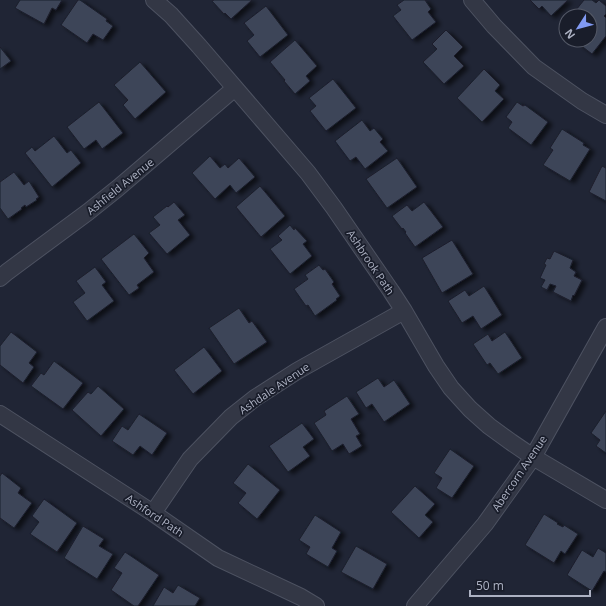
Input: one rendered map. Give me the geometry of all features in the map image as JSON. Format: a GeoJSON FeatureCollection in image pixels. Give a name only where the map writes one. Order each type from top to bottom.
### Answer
{"type":"FeatureCollection","features":[{"type":"Feature","properties":{"kind":"street","name":"Ashbrook Path"},"geometry":{"type":"LineString","coordinates":[[154,0],[171,15],[236,88],[308,173],[339,215],[404,311],[436,366],[451,388],[470,409],[489,426],[533,457],[606,500]]}},
{"type":"Feature","properties":{"kind":"street"},"geometry":{"type":"LineString","coordinates":[[472,0],[494,26],[534,67],[582,101],[606,115]]}},
{"type":"Feature","properties":{"kind":"street","name":"Ashfield Avenue"},"geometry":{"type":"LineString","coordinates":[[0,278],[118,188],[236,88]]}},
{"type":"Feature","properties":{"kind":"street","name":"Ashdale Avenue"},"geometry":{"type":"LineString","coordinates":[[153,513],[190,459],[232,417],[256,398],[297,371],[404,311]]}},
{"type":"Feature","properties":{"kind":"street","name":"Abercorn Avenue"},"geometry":{"type":"LineString","coordinates":[[415,606],[484,524],[533,457],[606,327]]}},
{"type":"Feature","properties":{"kind":"street","name":"Ashford Path"},"geometry":{"type":"LineString","coordinates":[[0,414],[153,513],[218,558],[301,597],[316,606]]}},
{"type":"Feature","properties":{"kind":"building"},"geometry":{"type":"Polygon","coordinates":[[[20,0],[62,0],[56,10],[52,8],[44,24],[15,8],[20,0]]]}},
{"type":"Feature","properties":{"kind":"building"},"geometry":{"type":"Polygon","coordinates":[[[78,0],[107,19],[106,21],[113,26],[103,40],[93,34],[87,43],[61,25],[78,0]]]}},
{"type":"Feature","properties":{"kind":"building"},"geometry":{"type":"Polygon","coordinates":[[[252,0],[231,19],[212,1],[252,0]]]}},
{"type":"Feature","properties":{"kind":"building"},"geometry":{"type":"Polygon","coordinates":[[[404,0],[425,0],[431,9],[428,12],[436,22],[412,40],[393,16],[401,10],[397,5],[404,0]]]}},
{"type":"Feature","properties":{"kind":"building"},"geometry":{"type":"Polygon","coordinates":[[[530,0],[568,0],[551,16],[542,6],[539,9],[530,0]]]}},
{"type":"Feature","properties":{"kind":"building"},"geometry":{"type":"Polygon","coordinates":[[[584,0],[592,0],[596,3],[599,0],[606,6],[606,14],[604,16],[606,18],[606,36],[598,46],[598,8],[578,8],[584,0]]]}},
{"type":"Feature","properties":{"kind":"building"},"geometry":{"type":"Polygon","coordinates":[[[266,6],[288,35],[260,57],[247,41],[254,35],[244,23],[266,6]]]}},
{"type":"Feature","properties":{"kind":"building"},"geometry":{"type":"Polygon","coordinates":[[[446,30],[463,47],[454,56],[464,66],[444,84],[423,62],[437,49],[432,44],[446,30]]]}},
{"type":"Feature","properties":{"kind":"building"},"geometry":{"type":"Polygon","coordinates":[[[295,40],[317,66],[306,76],[310,81],[295,94],[270,62],[295,40]]]}},
{"type":"Feature","properties":{"kind":"building"},"geometry":{"type":"Polygon","coordinates":[[[0,47],[11,61],[0,69],[0,47]]]}},
{"type":"Feature","properties":{"kind":"building"},"geometry":{"type":"Polygon","coordinates":[[[584,48],[597,48],[592,54],[584,48]]]}},
{"type":"Feature","properties":{"kind":"building"},"geometry":{"type":"Polygon","coordinates":[[[140,62],[166,92],[135,119],[123,105],[128,100],[114,85],[140,62]]]}},
{"type":"Feature","properties":{"kind":"building"},"geometry":{"type":"Polygon","coordinates":[[[484,69],[500,85],[495,91],[504,99],[482,122],[457,98],[484,69]]]}},
{"type":"Feature","properties":{"kind":"building"},"geometry":{"type":"Polygon","coordinates":[[[333,79],[356,108],[326,131],[310,111],[316,106],[309,98],[333,79]]]}},
{"type":"Feature","properties":{"kind":"building"},"geometry":{"type":"Polygon","coordinates":[[[99,102],[123,133],[102,149],[96,140],[84,149],[67,127],[99,102]]]}},
{"type":"Feature","properties":{"kind":"building"},"geometry":{"type":"Polygon","coordinates":[[[517,102],[523,106],[525,105],[548,122],[531,145],[508,128],[512,122],[506,117],[517,102]]]}},
{"type":"Feature","properties":{"kind":"building"},"geometry":{"type":"Polygon","coordinates":[[[362,120],[370,131],[374,128],[383,139],[380,142],[388,151],[365,169],[356,157],[350,161],[335,141],[362,120]]]}},
{"type":"Feature","properties":{"kind":"building"},"geometry":{"type":"Polygon","coordinates":[[[562,129],[584,143],[583,145],[590,149],[570,181],[543,165],[553,150],[550,148],[562,129]]]}},
{"type":"Feature","properties":{"kind":"building"},"geometry":{"type":"Polygon","coordinates":[[[54,136],[67,153],[71,150],[81,163],[52,187],[25,153],[32,147],[35,151],[54,136]]]}},
{"type":"Feature","properties":{"kind":"building"},"geometry":{"type":"Polygon","coordinates":[[[210,156],[220,168],[225,164],[228,168],[239,158],[255,177],[236,193],[230,185],[215,199],[192,173],[210,156]]]}},
{"type":"Feature","properties":{"kind":"building"},"geometry":{"type":"Polygon","coordinates":[[[397,158],[417,187],[387,208],[366,179],[397,158]]]}},
{"type":"Feature","properties":{"kind":"building"},"geometry":{"type":"Polygon","coordinates":[[[602,166],[606,168],[606,201],[589,192],[602,166]]]}},
{"type":"Feature","properties":{"kind":"building"},"geometry":{"type":"Polygon","coordinates":[[[14,172],[24,185],[29,181],[39,197],[26,207],[25,205],[8,219],[0,208],[0,182],[14,172]]]}},
{"type":"Feature","properties":{"kind":"building"},"geometry":{"type":"Polygon","coordinates":[[[260,186],[285,216],[261,237],[236,207],[260,186]]]}},
{"type":"Feature","properties":{"kind":"building"},"geometry":{"type":"Polygon","coordinates":[[[174,202],[185,215],[178,220],[190,235],[167,254],[149,233],[160,225],[153,217],[174,202]]]}},
{"type":"Feature","properties":{"kind":"building"},"geometry":{"type":"Polygon","coordinates":[[[424,202],[443,227],[415,247],[405,233],[406,232],[392,216],[407,205],[412,211],[424,202]]]}},
{"type":"Feature","properties":{"kind":"building"},"geometry":{"type":"Polygon","coordinates":[[[290,225],[294,230],[295,228],[307,241],[303,244],[312,256],[290,274],[270,249],[282,240],[278,236],[290,225]]]}},
{"type":"Feature","properties":{"kind":"building"},"geometry":{"type":"Polygon","coordinates":[[[134,234],[149,253],[144,258],[154,272],[137,285],[139,288],[129,295],[101,259],[134,234]]]}},
{"type":"Feature","properties":{"kind":"building"},"geometry":{"type":"Polygon","coordinates":[[[452,240],[473,274],[442,293],[422,258],[452,240]]]}},
{"type":"Feature","properties":{"kind":"building"},"geometry":{"type":"Polygon","coordinates":[[[554,251],[573,260],[570,268],[576,272],[574,276],[582,280],[571,301],[553,292],[556,286],[550,284],[547,290],[541,287],[545,280],[540,278],[546,265],[544,264],[547,258],[550,259],[554,251]]]}},
{"type":"Feature","properties":{"kind":"building"},"geometry":{"type":"Polygon","coordinates":[[[319,265],[323,270],[325,269],[334,282],[332,284],[340,296],[336,299],[337,300],[315,316],[308,305],[306,306],[294,289],[308,279],[305,275],[319,265]]]}},
{"type":"Feature","properties":{"kind":"building"},"geometry":{"type":"Polygon","coordinates":[[[95,267],[106,282],[102,285],[114,301],[87,321],[73,302],[85,293],[76,281],[95,267]]]}},
{"type":"Feature","properties":{"kind":"building"},"geometry":{"type":"Polygon","coordinates":[[[484,286],[502,315],[481,329],[473,316],[462,323],[448,301],[465,290],[469,296],[484,286]]]}},
{"type":"Feature","properties":{"kind":"building"},"geometry":{"type":"Polygon","coordinates":[[[239,308],[249,323],[252,321],[267,342],[234,364],[209,328],[239,308]]]}},
{"type":"Feature","properties":{"kind":"building"},"geometry":{"type":"Polygon","coordinates":[[[11,332],[37,352],[29,363],[34,367],[23,383],[0,365],[0,346],[11,332]]]}},
{"type":"Feature","properties":{"kind":"building"},"geometry":{"type":"Polygon","coordinates":[[[505,332],[522,358],[498,374],[490,363],[487,365],[473,344],[488,334],[492,341],[505,332]]]}},
{"type":"Feature","properties":{"kind":"building"},"geometry":{"type":"Polygon","coordinates":[[[204,347],[222,371],[193,394],[174,370],[204,347]]]}},
{"type":"Feature","properties":{"kind":"building"},"geometry":{"type":"Polygon","coordinates":[[[54,361],[83,383],[63,409],[31,386],[41,373],[44,375],[54,361]]]}},
{"type":"Feature","properties":{"kind":"building"},"geometry":{"type":"Polygon","coordinates":[[[378,378],[384,387],[394,380],[410,404],[384,422],[372,404],[366,408],[356,392],[378,378]]]}},
{"type":"Feature","properties":{"kind":"building"},"geometry":{"type":"Polygon","coordinates":[[[98,386],[124,409],[101,436],[72,410],[88,392],[91,394],[98,386]]]}},
{"type":"Feature","properties":{"kind":"building"},"geometry":{"type":"Polygon","coordinates":[[[347,396],[359,414],[351,419],[360,434],[356,436],[362,446],[349,454],[343,444],[332,451],[314,423],[326,415],[324,411],[347,396]]]}},
{"type":"Feature","properties":{"kind":"building"},"geometry":{"type":"Polygon","coordinates":[[[606,411],[606,453],[596,446],[600,440],[591,433],[606,411]]]}},
{"type":"Feature","properties":{"kind":"building"},"geometry":{"type":"Polygon","coordinates":[[[139,414],[167,433],[152,455],[140,446],[133,455],[112,441],[122,426],[128,430],[139,414]]]}},
{"type":"Feature","properties":{"kind":"building"},"geometry":{"type":"Polygon","coordinates":[[[302,423],[314,439],[303,447],[310,456],[288,472],[269,446],[302,423]]]}},
{"type":"Feature","properties":{"kind":"building"},"geometry":{"type":"Polygon","coordinates":[[[450,449],[474,466],[452,498],[436,488],[442,478],[434,473],[450,449]]]}},
{"type":"Feature","properties":{"kind":"building"},"geometry":{"type":"Polygon","coordinates":[[[248,464],[280,490],[257,519],[238,503],[246,493],[233,483],[248,464]]]}},
{"type":"Feature","properties":{"kind":"building"},"geometry":{"type":"Polygon","coordinates":[[[2,473],[21,488],[18,493],[32,503],[14,528],[0,518],[0,476],[2,473]]]}},
{"type":"Feature","properties":{"kind":"building"},"geometry":{"type":"Polygon","coordinates":[[[415,486],[435,504],[425,515],[433,522],[419,538],[391,512],[415,486]]]}},
{"type":"Feature","properties":{"kind":"building"},"geometry":{"type":"Polygon","coordinates":[[[44,499],[77,523],[57,552],[30,534],[39,522],[32,516],[44,499]]]}},
{"type":"Feature","properties":{"kind":"building"},"geometry":{"type":"Polygon","coordinates":[[[544,514],[558,523],[557,524],[563,527],[564,525],[578,534],[565,554],[561,551],[554,563],[525,545],[544,514]]]}},
{"type":"Feature","properties":{"kind":"building"},"geometry":{"type":"Polygon","coordinates":[[[315,515],[341,532],[332,548],[337,551],[328,567],[306,554],[310,547],[299,540],[315,515]]]}},
{"type":"Feature","properties":{"kind":"building"},"geometry":{"type":"Polygon","coordinates":[[[83,526],[104,539],[99,546],[113,554],[97,579],[64,558],[83,526]]]}},
{"type":"Feature","properties":{"kind":"building"},"geometry":{"type":"Polygon","coordinates":[[[356,546],[387,564],[373,589],[341,572],[356,546]]]}},
{"type":"Feature","properties":{"kind":"building"},"geometry":{"type":"Polygon","coordinates":[[[598,548],[606,553],[606,572],[604,571],[592,591],[567,575],[582,550],[593,557],[598,548]]]}},
{"type":"Feature","properties":{"kind":"building"},"geometry":{"type":"Polygon","coordinates":[[[125,552],[159,575],[138,606],[134,606],[111,590],[122,573],[114,568],[125,552]]]}},
{"type":"Feature","properties":{"kind":"building"},"geometry":{"type":"Polygon","coordinates":[[[178,585],[200,598],[195,606],[153,606],[164,587],[173,593],[178,585]]]}}]}
